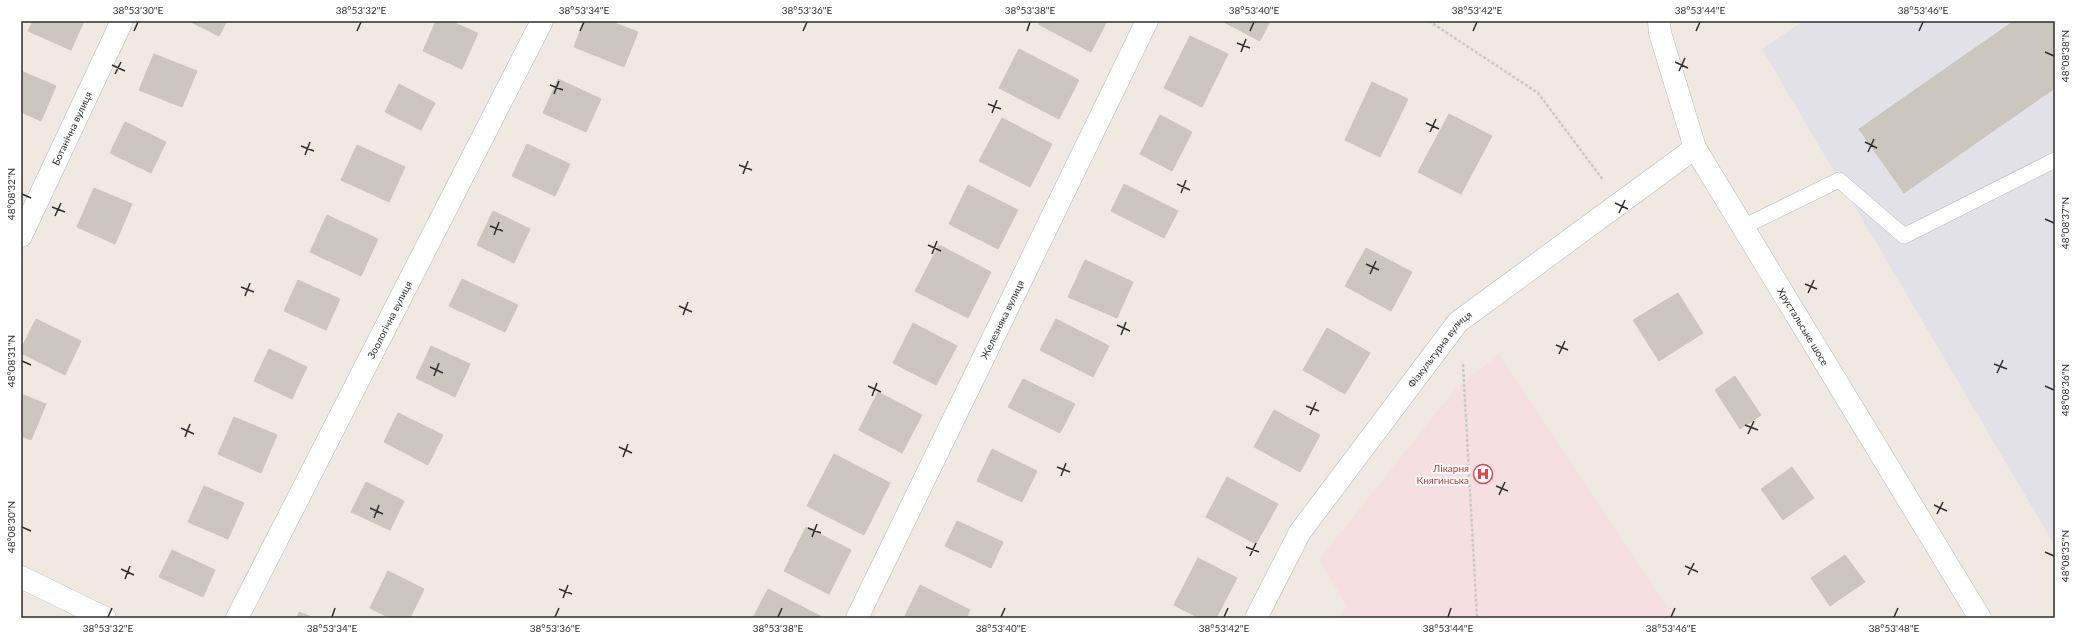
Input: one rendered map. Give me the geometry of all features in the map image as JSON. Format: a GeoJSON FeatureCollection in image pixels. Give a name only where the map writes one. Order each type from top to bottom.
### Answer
{"type":"FeatureCollection","features":[{"type":"Feature","properties":{"kind":"street","name":"Ботанічна вулиця"},"geometry":{"type":"LineString","coordinates":[[21,236],[122,21]]}},
{"type":"Feature","properties":{"kind":"street","name":"Зоологічна вулиця"},"geometry":{"type":"LineString","coordinates":[[237,618],[542,21]]}},
{"type":"Feature","properties":{"kind":"street","name":"Железняка вулиця"},"geometry":{"type":"LineString","coordinates":[[857,618],[1148,21]]}},
{"type":"Feature","properties":{"kind":"street","name":"Хрустальське шосе"},"geometry":{"type":"LineString","coordinates":[[1658,21],[1660,33],[1695,148],[1980,618]]}},
{"type":"Feature","properties":{"kind":"street","name":"Фізкультурна вулиця"},"geometry":{"type":"LineString","coordinates":[[1256,618],[1300,532],[1458,322],[1695,148]]}},
{"type":"Feature","properties":{"kind":"street"},"geometry":{"type":"LineString","coordinates":[[21,577],[105,618]]}},
{"type":"Feature","properties":{"kind":"lane"},"geometry":{"type":"LineString","coordinates":[[1743,227],[1839,180],[1904,236],[2055,160]]}},
{"type":"Feature","properties":{"kind":"path"},"geometry":{"type":"LineString","coordinates":[[1429,21],[1538,93],[1620,203]]}},
{"type":"Feature","properties":{"kind":"path"},"geometry":{"type":"LineString","coordinates":[[1462,360],[1477,618]]}},
{"type":"Feature","properties":{"kind":"shaded area"},"geometry":{"type":"Polygon","coordinates":[[[1803,21],[2055,21],[2055,546],[1762,49],[1803,21]]]}},
{"type":"Feature","properties":{"kind":"shaded area","name":"Лікарня Княгинська"},"geometry":{"type":"Polygon","coordinates":[[[1499,354],[1674,618],[1339,618],[1347,606],[1319,560],[1456,388],[1499,354]]]}},
{"type":"Feature","properties":{"kind":"building"},"geometry":{"type":"Polygon","coordinates":[[[33,21],[84,21],[71,50],[28,31],[33,21]]]}},
{"type":"Feature","properties":{"kind":"building"},"geometry":{"type":"Polygon","coordinates":[[[189,21],[227,21],[219,36],[189,21]]]}},
{"type":"Feature","properties":{"kind":"building"},"geometry":{"type":"Polygon","coordinates":[[[436,21],[450,21],[478,33],[462,69],[423,51],[436,21]]]}},
{"type":"Feature","properties":{"kind":"building"},"geometry":{"type":"Polygon","coordinates":[[[584,21],[609,21],[638,32],[624,67],[574,47],[584,21]]]}},
{"type":"Feature","properties":{"kind":"building"},"geometry":{"type":"Polygon","coordinates":[[[1040,21],[1107,21],[1091,52],[1038,24],[1040,21]]]}},
{"type":"Feature","properties":{"kind":"building"},"geometry":{"type":"Polygon","coordinates":[[[1222,21],[1270,21],[1260,41],[1222,21]]]}},
{"type":"Feature","properties":{"kind":"building"},"geometry":{"type":"Polygon","coordinates":[[[2014,21],[2055,21],[2055,88],[1904,193],[1859,129],[2014,21]]]}},
{"type":"Feature","properties":{"kind":"building"},"geometry":{"type":"Polygon","coordinates":[[[1190,36],[1228,54],[1202,107],[1164,88],[1190,36]]]}},
{"type":"Feature","properties":{"kind":"building"},"geometry":{"type":"Polygon","coordinates":[[[1019,49],[1079,80],[1059,119],[999,88],[1019,49]]]}},
{"type":"Feature","properties":{"kind":"building"},"geometry":{"type":"Polygon","coordinates":[[[154,54],[197,71],[182,107],[139,90],[154,54]]]}},
{"type":"Feature","properties":{"kind":"building"},"geometry":{"type":"Polygon","coordinates":[[[21,71],[56,86],[41,121],[21,112],[21,71]]]}},
{"type":"Feature","properties":{"kind":"building"},"geometry":{"type":"Polygon","coordinates":[[[558,79],[601,99],[586,132],[543,113],[558,79]]]}},
{"type":"Feature","properties":{"kind":"building"},"geometry":{"type":"Polygon","coordinates":[[[1372,82],[1408,99],[1380,157],[1345,140],[1372,82]]]}},
{"type":"Feature","properties":{"kind":"building"},"geometry":{"type":"Polygon","coordinates":[[[399,84],[435,103],[421,130],[385,112],[399,84]]]}},
{"type":"Feature","properties":{"kind":"building"},"geometry":{"type":"Polygon","coordinates":[[[1449,114],[1492,136],[1461,194],[1418,172],[1449,114]]]}},
{"type":"Feature","properties":{"kind":"building"},"geometry":{"type":"Polygon","coordinates":[[[1160,115],[1192,132],[1172,171],[1140,154],[1160,115]]]}},
{"type":"Feature","properties":{"kind":"building"},"geometry":{"type":"Polygon","coordinates":[[[1002,118],[1052,144],[1030,187],[979,161],[1002,118]]]}},
{"type":"Feature","properties":{"kind":"building"},"geometry":{"type":"Polygon","coordinates":[[[125,122],[166,142],[151,173],[110,153],[125,122]]]}},
{"type":"Feature","properties":{"kind":"building"},"geometry":{"type":"Polygon","coordinates":[[[527,144],[570,164],[555,196],[512,176],[527,144]]]}},
{"type":"Feature","properties":{"kind":"building"},"geometry":{"type":"Polygon","coordinates":[[[357,145],[405,167],[389,202],[341,180],[357,145]]]}},
{"type":"Feature","properties":{"kind":"building"},"geometry":{"type":"Polygon","coordinates":[[[1124,184],[1178,211],[1164,238],[1111,211],[1124,184]]]}},
{"type":"Feature","properties":{"kind":"building"},"geometry":{"type":"Polygon","coordinates":[[[968,185],[1018,210],[998,249],[949,224],[968,185]]]}},
{"type":"Feature","properties":{"kind":"building"},"geometry":{"type":"Polygon","coordinates":[[[94,188],[132,204],[115,244],[77,227],[94,188]]]}},
{"type":"Feature","properties":{"kind":"building"},"geometry":{"type":"Polygon","coordinates":[[[493,211],[530,229],[514,263],[477,245],[493,211]]]}},
{"type":"Feature","properties":{"kind":"building"},"geometry":{"type":"Polygon","coordinates":[[[327,215],[378,239],[361,276],[310,252],[327,215]]]}},
{"type":"Feature","properties":{"kind":"building"},"geometry":{"type":"Polygon","coordinates":[[[939,245],[991,272],[968,318],[915,291],[939,245]]]}},
{"type":"Feature","properties":{"kind":"building"},"geometry":{"type":"Polygon","coordinates":[[[1366,248],[1412,272],[1391,311],[1345,286],[1366,248]]]}},
{"type":"Feature","properties":{"kind":"building"},"geometry":{"type":"Polygon","coordinates":[[[1085,260],[1133,282],[1117,318],[1068,297],[1085,260]]]}},
{"type":"Feature","properties":{"kind":"building"},"geometry":{"type":"Polygon","coordinates":[[[462,279],[518,305],[505,332],[449,306],[462,279]]]}},
{"type":"Feature","properties":{"kind":"building"},"geometry":{"type":"Polygon","coordinates":[[[298,280],[340,299],[326,330],[284,311],[298,280]]]}},
{"type":"Feature","properties":{"kind":"building"},"geometry":{"type":"Polygon","coordinates":[[[1678,293],[1703,333],[1659,361],[1633,320],[1678,293]]]}},
{"type":"Feature","properties":{"kind":"building"},"geometry":{"type":"Polygon","coordinates":[[[36,319],[81,341],[65,375],[21,353],[21,349],[36,319]]]}},
{"type":"Feature","properties":{"kind":"building"},"geometry":{"type":"Polygon","coordinates":[[[1056,319],[1109,346],[1093,377],[1040,350],[1056,319]]]}},
{"type":"Feature","properties":{"kind":"building"},"geometry":{"type":"Polygon","coordinates":[[[913,323],[957,346],[936,385],[893,363],[913,323]]]}},
{"type":"Feature","properties":{"kind":"building"},"geometry":{"type":"Polygon","coordinates":[[[1327,328],[1370,353],[1345,394],[1303,370],[1327,328]]]}},
{"type":"Feature","properties":{"kind":"building"},"geometry":{"type":"Polygon","coordinates":[[[431,346],[470,364],[455,397],[416,378],[431,346]]]}},
{"type":"Feature","properties":{"kind":"building"},"geometry":{"type":"Polygon","coordinates":[[[269,349],[307,367],[292,399],[254,381],[269,349]]]}},
{"type":"Feature","properties":{"kind":"building"},"geometry":{"type":"Polygon","coordinates":[[[1735,376],[1761,415],[1740,429],[1715,390],[1735,376]]]}},
{"type":"Feature","properties":{"kind":"building"},"geometry":{"type":"Polygon","coordinates":[[[1023,379],[1075,404],[1060,433],[1008,407],[1023,379]]]}},
{"type":"Feature","properties":{"kind":"building"},"geometry":{"type":"Polygon","coordinates":[[[878,392],[922,415],[902,453],[859,430],[878,392]]]}},
{"type":"Feature","properties":{"kind":"building"},"geometry":{"type":"Polygon","coordinates":[[[21,394],[46,404],[31,440],[21,436],[21,394]]]}},
{"type":"Feature","properties":{"kind":"building"},"geometry":{"type":"Polygon","coordinates":[[[1274,410],[1320,435],[1300,472],[1254,447],[1274,410]]]}},
{"type":"Feature","properties":{"kind":"building"},"geometry":{"type":"Polygon","coordinates":[[[398,413],[443,435],[428,465],[384,442],[398,413]]]}},
{"type":"Feature","properties":{"kind":"building"},"geometry":{"type":"Polygon","coordinates":[[[234,417],[277,435],[261,473],[218,454],[234,417]]]}},
{"type":"Feature","properties":{"kind":"building"},"geometry":{"type":"Polygon","coordinates":[[[992,449],[1037,471],[1022,502],[977,481],[992,449]]]}},
{"type":"Feature","properties":{"kind":"building"},"geometry":{"type":"Polygon","coordinates":[[[834,454],[890,483],[864,535],[807,506],[834,454]]]}},
{"type":"Feature","properties":{"kind":"building"},"geometry":{"type":"Polygon","coordinates":[[[1792,467],[1814,498],[1783,520],[1761,489],[1792,467]]]}},
{"type":"Feature","properties":{"kind":"building"},"geometry":{"type":"Polygon","coordinates":[[[1227,477],[1278,504],[1256,544],[1206,517],[1227,477]]]}},
{"type":"Feature","properties":{"kind":"building"},"geometry":{"type":"Polygon","coordinates":[[[366,482],[404,501],[390,530],[351,512],[366,482]]]}},
{"type":"Feature","properties":{"kind":"building"},"geometry":{"type":"Polygon","coordinates":[[[204,486],[244,503],[228,539],[188,522],[204,486]]]}},
{"type":"Feature","properties":{"kind":"building"},"geometry":{"type":"Polygon","coordinates":[[[957,521],[1003,542],[991,568],[945,546],[957,521]]]}},
{"type":"Feature","properties":{"kind":"building"},"geometry":{"type":"Polygon","coordinates":[[[806,527],[851,550],[829,594],[784,571],[806,527]]]}},
{"type":"Feature","properties":{"kind":"building"},"geometry":{"type":"Polygon","coordinates":[[[172,550],[215,570],[203,597],[159,577],[172,550]]]}},
{"type":"Feature","properties":{"kind":"building"},"geometry":{"type":"Polygon","coordinates":[[[1845,555],[1865,582],[1830,606],[1811,578],[1845,555]]]}},
{"type":"Feature","properties":{"kind":"building"},"geometry":{"type":"Polygon","coordinates":[[[1198,558],[1237,578],[1216,618],[1199,618],[1174,605],[1198,558]]]}},
{"type":"Feature","properties":{"kind":"building"},"geometry":{"type":"Polygon","coordinates":[[[388,571],[424,589],[410,618],[390,618],[370,608],[388,571]]]}},
{"type":"Feature","properties":{"kind":"building"},"geometry":{"type":"Polygon","coordinates":[[[920,585],[970,610],[966,618],[910,618],[905,616],[920,585]]]}},
{"type":"Feature","properties":{"kind":"building"},"geometry":{"type":"Polygon","coordinates":[[[768,589],[822,617],[822,618],[753,618],[768,589]]]}},
{"type":"Feature","properties":{"kind":"building"},"geometry":{"type":"Polygon","coordinates":[[[299,612],[314,618],[297,618],[299,612]]]}},
{"type":"Feature","properties":{"kind":"place","name":"Лікарня Княгинська"},"geometry":{"type":"Point","coordinates":[1483,474]}}]}
